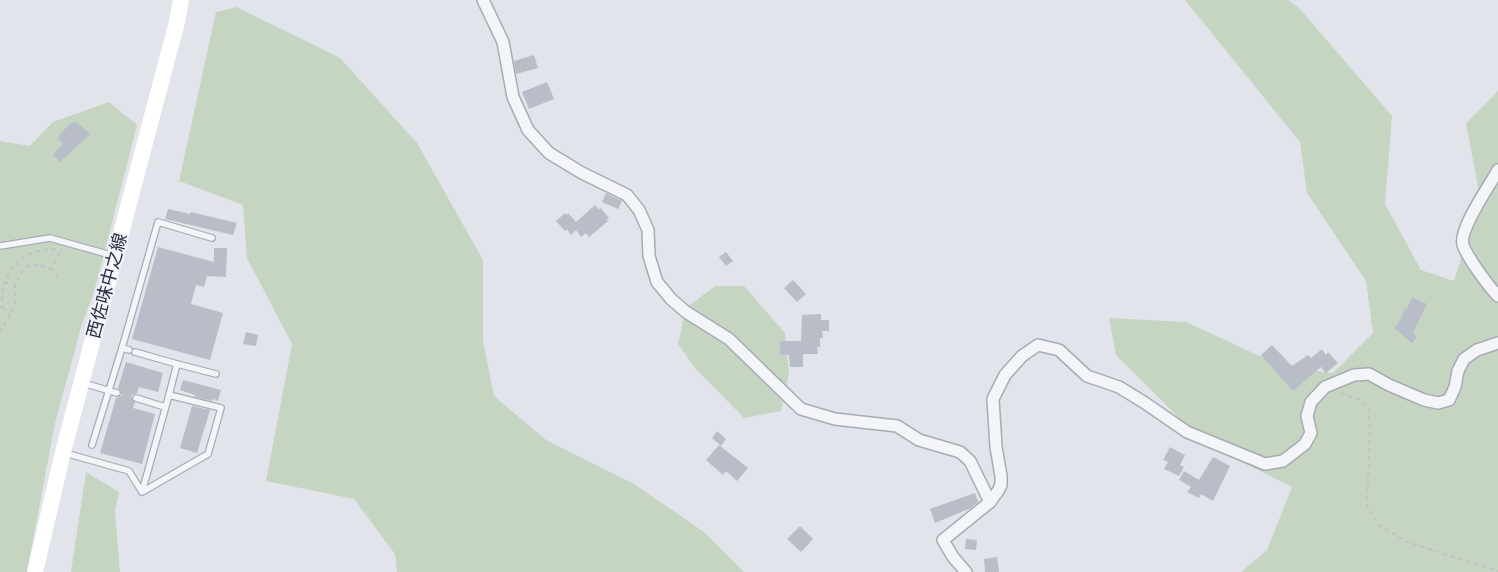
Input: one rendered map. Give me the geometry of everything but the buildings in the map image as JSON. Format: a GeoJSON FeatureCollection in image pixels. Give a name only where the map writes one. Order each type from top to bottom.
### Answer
{"type":"FeatureCollection","features":[{"type":"Feature","properties":{"kind":"main road","name":"西佐味中之線"},"geometry":{"type":"LineString","coordinates":[[35,572],[63,452],[116,256],[177,22],[181,0]]}},
{"type":"Feature","properties":{"kind":"street"},"geometry":{"type":"LineString","coordinates":[[483,0],[503,42],[513,97],[528,130],[549,153],[582,173],[627,195],[639,210],[648,230],[649,256],[657,282],[671,299],[686,312],[729,340],[801,409],[835,418],[897,426],[919,440],[960,452],[970,461],[990,502]]}},
{"type":"Feature","properties":{"kind":"street"},"geometry":{"type":"LineString","coordinates":[[1498,170],[1464,230],[1463,244],[1489,286],[1498,296]]}},
{"type":"Feature","properties":{"kind":"street"},"geometry":{"type":"LineString","coordinates":[[966,572],[953,557],[943,540],[990,502],[1001,485],[996,448],[993,399],[1005,375],[1022,356],[1038,345],[1059,350],[1087,376],[1119,387],[1187,432],[1265,464],[1283,461],[1305,444],[1311,433],[1308,416],[1311,402],[1325,388],[1354,375],[1369,374],[1408,394],[1438,403],[1449,400],[1456,387],[1458,371],[1464,359],[1477,350],[1498,342]]}},
{"type":"Feature","properties":{"kind":"lane"},"geometry":{"type":"LineString","coordinates":[[92,445],[158,222],[212,238]]}},
{"type":"Feature","properties":{"kind":"lane"},"geometry":{"type":"LineString","coordinates":[[0,246],[50,238],[116,256]]}},
{"type":"Feature","properties":{"kind":"lane"},"geometry":{"type":"LineString","coordinates":[[122,348],[216,374]]}},
{"type":"Feature","properties":{"kind":"lane"},"geometry":{"type":"LineString","coordinates":[[142,492],[178,364]]}},
{"type":"Feature","properties":{"kind":"lane"},"geometry":{"type":"LineString","coordinates":[[81,382],[117,393]]}},
{"type":"Feature","properties":{"kind":"lane"},"geometry":{"type":"LineString","coordinates":[[142,492],[208,454],[221,408],[168,395]]}},
{"type":"Feature","properties":{"kind":"lane"},"geometry":{"type":"LineString","coordinates":[[136,398],[165,406]]}},
{"type":"Feature","properties":{"kind":"lane"},"geometry":{"type":"LineString","coordinates":[[63,452],[129,471],[142,492]]}},
{"type":"Feature","properties":{"kind":"path"},"geometry":{"type":"LineString","coordinates":[[9,315],[1,307],[1,293],[8,274],[17,263],[28,255],[43,249],[62,249],[51,269]]}},
{"type":"Feature","properties":{"kind":"path"},"geometry":{"type":"LineString","coordinates":[[0,332],[15,305],[15,283],[22,272],[31,264],[40,265],[51,269],[58,276]]}},
{"type":"Feature","properties":{"kind":"path"},"geometry":{"type":"LineString","coordinates":[[4,283],[15,283]]}},
{"type":"Feature","properties":{"kind":"path"},"geometry":{"type":"LineString","coordinates":[[1325,388],[1362,401],[1368,406],[1370,427],[1367,507],[1378,524],[1407,542],[1498,571]]}},
{"type":"Feature","properties":{"kind":"green space"},"geometry":{"type":"Polygon","coordinates":[[[1185,0],[1288,0],[1300,9],[1392,116],[1385,204],[1421,270],[1454,281],[1480,197],[1466,123],[1498,91],[1498,572],[1241,572],[1267,550],[1292,487],[1204,443],[1116,355],[1109,318],[1186,322],[1281,366],[1333,373],[1373,333],[1366,281],[1307,193],[1300,142],[1185,0]]]}},
{"type":"Feature","properties":{"kind":"green space"},"geometry":{"type":"Polygon","coordinates":[[[237,7],[340,58],[417,143],[483,260],[483,341],[494,396],[546,440],[634,484],[704,532],[744,572],[397,572],[395,554],[354,499],[266,481],[292,344],[247,258],[243,205],[179,181],[216,12],[237,7]]]}},
{"type":"Feature","properties":{"kind":"green space"},"geometry":{"type":"Polygon","coordinates":[[[109,102],[137,125],[95,289],[82,324],[55,423],[27,572],[0,572],[0,141],[30,146],[53,122],[109,102]]]}},
{"type":"Feature","properties":{"kind":"green space"},"geometry":{"type":"Polygon","coordinates":[[[715,286],[744,286],[785,333],[789,374],[781,411],[744,418],[695,368],[678,344],[686,308],[715,286]]]}},
{"type":"Feature","properties":{"kind":"green space"},"geometry":{"type":"Polygon","coordinates":[[[86,472],[119,492],[115,511],[120,572],[71,572],[86,472]]]}}]}
